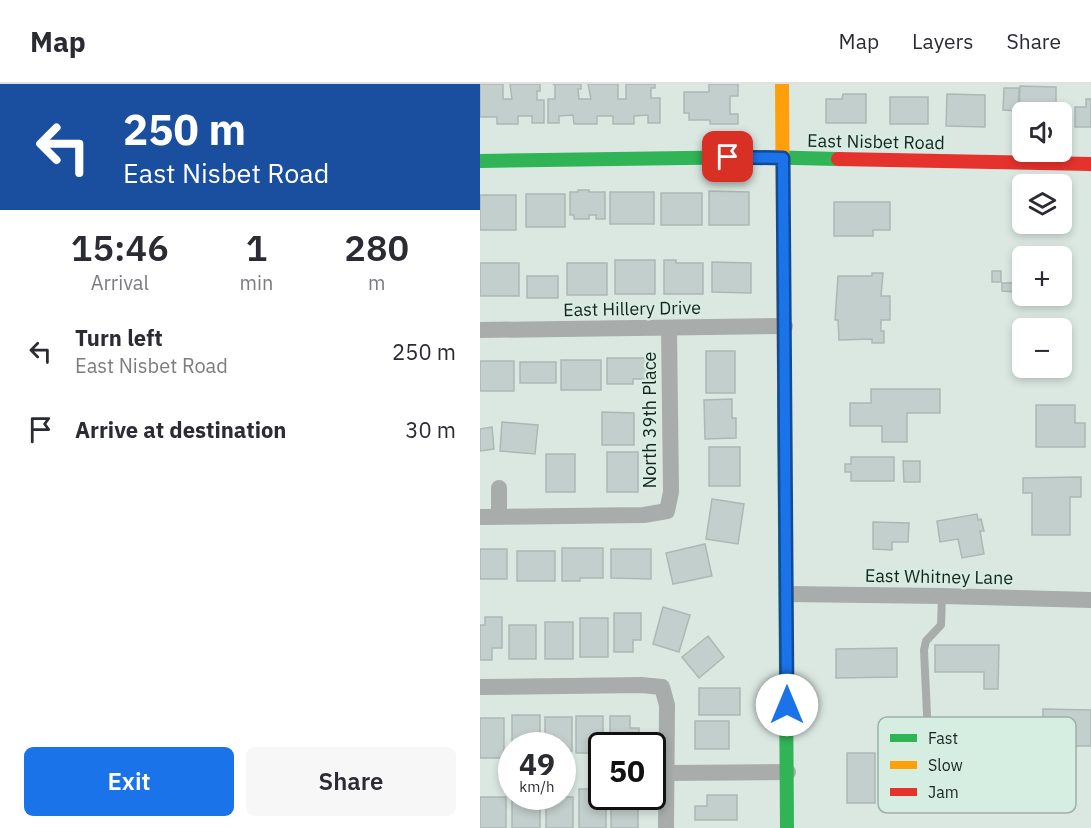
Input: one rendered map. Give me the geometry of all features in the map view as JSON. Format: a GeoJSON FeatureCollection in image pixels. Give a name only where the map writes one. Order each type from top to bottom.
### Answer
{"type":"FeatureCollection","features":[{"type":"Feature","properties":{"kind":"main road"},"geometry":{"type":"LineString","coordinates":[[782,84],[787,828]]}},
{"type":"Feature","properties":{"kind":"main road","name":"East Nisbet Road"},"geometry":{"type":"LineString","coordinates":[[480,161],[783,158],[1091,164]]}},
{"type":"Feature","properties":{"kind":"street","name":"East Hillery Drive"},"geometry":{"type":"LineString","coordinates":[[480,330],[784,326]]}},
{"type":"Feature","properties":{"kind":"street","name":"North 39th Place"},"geometry":{"type":"LineString","coordinates":[[499,516],[644,515],[667,511],[671,492],[669,328]]}},
{"type":"Feature","properties":{"kind":"street"},"geometry":{"type":"LineString","coordinates":[[480,517],[499,516],[499,488]]}},
{"type":"Feature","properties":{"kind":"street","name":"East Whitney Lane"},"geometry":{"type":"LineString","coordinates":[[787,594],[1091,600]]}},
{"type":"Feature","properties":{"kind":"street"},"geometry":{"type":"LineString","coordinates":[[480,687],[641,685],[662,687],[667,705],[666,773],[788,772]]}},
{"type":"Feature","properties":{"kind":"street"},"geometry":{"type":"LineString","coordinates":[[666,810],[666,828]]}},
{"type":"Feature","properties":{"kind":"lane"},"geometry":{"type":"LineString","coordinates":[[927,717],[924,650],[926,641],[941,625],[942,596]]}},
{"type":"Feature","properties":{"kind":"building"},"geometry":{"type":"Polygon","coordinates":[[[480,84],[503,84],[503,99],[512,99],[510,84],[540,84],[537,100],[544,100],[544,123],[532,123],[532,116],[518,116],[518,124],[497,124],[497,117],[480,117],[480,84]]]}},
{"type":"Feature","properties":{"kind":"building"},"geometry":{"type":"Polygon","coordinates":[[[553,84],[581,84],[581,89],[578,89],[579,99],[591,99],[588,84],[618,84],[618,99],[626,99],[626,84],[655,84],[655,88],[651,88],[651,98],[660,98],[660,123],[648,123],[648,115],[634,116],[634,124],[613,124],[613,116],[597,116],[597,124],[574,124],[573,115],[559,116],[559,123],[548,123],[548,99],[555,99],[555,85],[553,84]]]}},
{"type":"Feature","properties":{"kind":"building"},"geometry":{"type":"Polygon","coordinates":[[[709,84],[738,84],[738,96],[730,96],[730,114],[738,114],[738,124],[710,124],[710,120],[689,120],[689,113],[684,113],[684,92],[709,92],[709,84]]]}},
{"type":"Feature","properties":{"kind":"building"},"geometry":{"type":"Polygon","coordinates":[[[1020,86],[1056,87],[1056,102],[1019,102],[1020,86]]]}},
{"type":"Feature","properties":{"kind":"building"},"geometry":{"type":"Polygon","coordinates":[[[1004,88],[1019,88],[1018,102],[1012,102],[1012,111],[1003,110],[1004,88]]]}},
{"type":"Feature","properties":{"kind":"building"},"geometry":{"type":"Polygon","coordinates":[[[843,94],[866,94],[866,123],[826,123],[826,99],[842,99],[843,94]]]}},
{"type":"Feature","properties":{"kind":"building"},"geometry":{"type":"Polygon","coordinates":[[[947,94],[985,95],[985,127],[946,126],[947,94]]]}},
{"type":"Feature","properties":{"kind":"building"},"geometry":{"type":"Polygon","coordinates":[[[890,97],[928,97],[928,124],[890,124],[890,97]]]}},
{"type":"Feature","properties":{"kind":"building"},"geometry":{"type":"Polygon","coordinates":[[[1086,99],[1091,99],[1091,127],[1075,127],[1075,107],[1086,107],[1086,99]]]}},
{"type":"Feature","properties":{"kind":"building"},"geometry":{"type":"Polygon","coordinates":[[[578,190],[605,192],[605,219],[596,219],[596,215],[589,215],[589,219],[574,219],[574,215],[570,215],[570,192],[578,192],[578,190]]]}},
{"type":"Feature","properties":{"kind":"building"},"geometry":{"type":"Polygon","coordinates":[[[709,191],[749,192],[749,225],[709,225],[709,191]]]}},
{"type":"Feature","properties":{"kind":"building"},"geometry":{"type":"Polygon","coordinates":[[[610,192],[654,192],[654,224],[610,224],[610,192]]]}},
{"type":"Feature","properties":{"kind":"building"},"geometry":{"type":"Polygon","coordinates":[[[661,193],[702,193],[702,225],[661,225],[661,193]]]}},
{"type":"Feature","properties":{"kind":"building"},"geometry":{"type":"Polygon","coordinates":[[[526,194],[565,194],[565,227],[526,227],[526,194]]]}},
{"type":"Feature","properties":{"kind":"building"},"geometry":{"type":"Polygon","coordinates":[[[480,195],[516,195],[516,230],[480,230],[480,195]]]}},
{"type":"Feature","properties":{"kind":"building"},"geometry":{"type":"Polygon","coordinates":[[[834,202],[890,202],[890,230],[873,230],[873,236],[834,236],[834,202]]]}},
{"type":"Feature","properties":{"kind":"building"},"geometry":{"type":"Polygon","coordinates":[[[615,260],[655,260],[655,294],[615,294],[615,260]]]}},
{"type":"Feature","properties":{"kind":"building"},"geometry":{"type":"Polygon","coordinates":[[[664,260],[676,260],[676,263],[703,263],[703,294],[664,294],[664,260]]]}},
{"type":"Feature","properties":{"kind":"building"},"geometry":{"type":"Polygon","coordinates":[[[712,262],[751,263],[751,293],[712,292],[712,262]]]}},
{"type":"Feature","properties":{"kind":"building"},"geometry":{"type":"Polygon","coordinates":[[[480,263],[519,263],[519,296],[480,296],[480,263]]]}},
{"type":"Feature","properties":{"kind":"building"},"geometry":{"type":"Polygon","coordinates":[[[567,263],[607,263],[607,295],[567,295],[567,263]]]}},
{"type":"Feature","properties":{"kind":"building"},"geometry":{"type":"Polygon","coordinates":[[[992,271],[1001,271],[1001,282],[992,282],[992,271]]]}},
{"type":"Feature","properties":{"kind":"building"},"geometry":{"type":"Polygon","coordinates":[[[872,273],[883,273],[881,296],[890,296],[890,320],[881,320],[884,343],[872,343],[872,339],[839,340],[838,320],[835,320],[838,276],[872,276],[872,273]]]}},
{"type":"Feature","properties":{"kind":"building"},"geometry":{"type":"Polygon","coordinates":[[[527,276],[558,276],[558,298],[527,298],[527,276]]]}},
{"type":"Feature","properties":{"kind":"building"},"geometry":{"type":"Polygon","coordinates":[[[1002,283],[1012,283],[1012,292],[1002,291],[1002,283]]]}},
{"type":"Feature","properties":{"kind":"building"},"geometry":{"type":"Polygon","coordinates":[[[706,351],[735,351],[735,393],[706,393],[706,351]]]}},
{"type":"Feature","properties":{"kind":"building"},"geometry":{"type":"Polygon","coordinates":[[[607,358],[646,358],[646,379],[633,379],[633,384],[607,384],[607,358]]]}},
{"type":"Feature","properties":{"kind":"building"},"geometry":{"type":"Polygon","coordinates":[[[561,360],[601,360],[601,390],[561,390],[561,360]]]}},
{"type":"Feature","properties":{"kind":"building"},"geometry":{"type":"Polygon","coordinates":[[[480,361],[514,361],[514,391],[480,391],[480,361]]]}},
{"type":"Feature","properties":{"kind":"building"},"geometry":{"type":"Polygon","coordinates":[[[520,362],[556,362],[556,383],[520,383],[520,362]]]}},
{"type":"Feature","properties":{"kind":"building"},"geometry":{"type":"Polygon","coordinates":[[[871,389],[940,389],[940,413],[907,413],[907,442],[882,442],[882,426],[850,426],[850,403],[871,403],[871,389]]]}},
{"type":"Feature","properties":{"kind":"building"},"geometry":{"type":"Polygon","coordinates":[[[732,399],[732,418],[736,418],[736,438],[705,439],[704,400],[732,399]]]}},
{"type":"Feature","properties":{"kind":"building"},"geometry":{"type":"Polygon","coordinates":[[[1036,405],[1075,405],[1075,423],[1085,423],[1085,447],[1036,447],[1036,405]]]}},
{"type":"Feature","properties":{"kind":"building"},"geometry":{"type":"Polygon","coordinates":[[[602,412],[634,413],[634,445],[602,445],[602,412]]]}},
{"type":"Feature","properties":{"kind":"building"},"geometry":{"type":"Polygon","coordinates":[[[502,422],[538,425],[535,454],[500,451],[502,422]]]}},
{"type":"Feature","properties":{"kind":"building"},"geometry":{"type":"Polygon","coordinates":[[[492,427],[494,449],[480,451],[480,429],[492,427]]]}},
{"type":"Feature","properties":{"kind":"building"},"geometry":{"type":"Polygon","coordinates":[[[709,447],[740,447],[740,486],[709,486],[709,447]]]}},
{"type":"Feature","properties":{"kind":"building"},"geometry":{"type":"Polygon","coordinates":[[[607,452],[638,452],[638,492],[607,492],[607,452]]]}},
{"type":"Feature","properties":{"kind":"building"},"geometry":{"type":"Polygon","coordinates":[[[546,454],[575,454],[575,492],[546,492],[546,454]]]}},
{"type":"Feature","properties":{"kind":"building"},"geometry":{"type":"Polygon","coordinates":[[[851,457],[894,457],[894,481],[851,481],[851,472],[845,472],[845,464],[851,464],[851,457]]]}},
{"type":"Feature","properties":{"kind":"building"},"geometry":{"type":"Polygon","coordinates":[[[903,461],[920,461],[920,482],[904,482],[903,461]]]}},
{"type":"Feature","properties":{"kind":"building"},"geometry":{"type":"Polygon","coordinates":[[[1081,477],[1081,497],[1070,497],[1070,535],[1032,535],[1032,493],[1023,493],[1023,478],[1081,477]]]}},
{"type":"Feature","properties":{"kind":"building"},"geometry":{"type":"Polygon","coordinates":[[[712,499],[744,504],[738,544],[706,539],[712,499]]]}},
{"type":"Feature","properties":{"kind":"building"},"geometry":{"type":"Polygon","coordinates":[[[977,514],[984,531],[980,531],[984,554],[962,558],[958,539],[940,542],[937,521],[977,514]]]}},
{"type":"Feature","properties":{"kind":"building"},"geometry":{"type":"Polygon","coordinates":[[[873,522],[909,523],[908,542],[892,542],[892,550],[873,549],[873,522]]]}},
{"type":"Feature","properties":{"kind":"building"},"geometry":{"type":"Polygon","coordinates":[[[705,544],[712,576],[673,584],[666,553],[705,544]]]}},
{"type":"Feature","properties":{"kind":"building"},"geometry":{"type":"Polygon","coordinates":[[[562,548],[603,548],[603,578],[562,581],[562,548]]]}},
{"type":"Feature","properties":{"kind":"building"},"geometry":{"type":"Polygon","coordinates":[[[480,549],[507,549],[507,579],[480,579],[480,549]]]}},
{"type":"Feature","properties":{"kind":"building"},"geometry":{"type":"Polygon","coordinates":[[[611,549],[651,549],[651,579],[611,578],[611,549]]]}},
{"type":"Feature","properties":{"kind":"building"},"geometry":{"type":"Polygon","coordinates":[[[517,551],[555,551],[555,581],[517,581],[517,551]]]}},
{"type":"Feature","properties":{"kind":"building"},"geometry":{"type":"Polygon","coordinates":[[[663,607],[690,615],[679,652],[653,644],[663,607]]]}},
{"type":"Feature","properties":{"kind":"building"},"geometry":{"type":"Polygon","coordinates":[[[614,613],[641,613],[641,640],[633,640],[633,652],[614,652],[614,613]]]}},
{"type":"Feature","properties":{"kind":"building"},"geometry":{"type":"Polygon","coordinates":[[[485,617],[502,617],[502,648],[492,648],[492,660],[480,660],[480,625],[485,625],[485,617]]]}},
{"type":"Feature","properties":{"kind":"building"},"geometry":{"type":"Polygon","coordinates":[[[580,618],[608,618],[608,657],[580,657],[580,618]]]}},
{"type":"Feature","properties":{"kind":"building"},"geometry":{"type":"Polygon","coordinates":[[[545,622],[573,622],[573,659],[545,659],[545,622]]]}},
{"type":"Feature","properties":{"kind":"building"},"geometry":{"type":"Polygon","coordinates":[[[509,625],[536,625],[536,659],[509,659],[509,625]]]}},
{"type":"Feature","properties":{"kind":"building"},"geometry":{"type":"Polygon","coordinates":[[[708,636],[724,657],[699,678],[682,657],[708,636]]]}},
{"type":"Feature","properties":{"kind":"building"},"geometry":{"type":"Polygon","coordinates":[[[935,645],[999,645],[998,689],[984,689],[984,672],[935,672],[935,645]]]}},
{"type":"Feature","properties":{"kind":"building"},"geometry":{"type":"Polygon","coordinates":[[[897,648],[897,677],[836,678],[836,649],[897,648]]]}},
{"type":"Feature","properties":{"kind":"building"},"geometry":{"type":"Polygon","coordinates":[[[699,688],[740,688],[740,715],[699,715],[699,688]]]}},
{"type":"Feature","properties":{"kind":"building"},"geometry":{"type":"Polygon","coordinates":[[[1043,709],[1091,710],[1091,746],[1076,746],[1076,717],[1043,717],[1043,709]]]}},
{"type":"Feature","properties":{"kind":"building"},"geometry":{"type":"Polygon","coordinates":[[[512,715],[540,715],[540,732],[512,732],[512,715]]]}},
{"type":"Feature","properties":{"kind":"building"},"geometry":{"type":"Polygon","coordinates":[[[576,716],[603,716],[603,732],[588,732],[588,753],[576,753],[576,716]]]}},
{"type":"Feature","properties":{"kind":"building"},"geometry":{"type":"Polygon","coordinates":[[[610,716],[630,716],[630,728],[639,728],[639,732],[610,732],[610,716]]]}},
{"type":"Feature","properties":{"kind":"building"},"geometry":{"type":"Polygon","coordinates":[[[545,717],[572,717],[572,732],[545,732],[545,717]]]}},
{"type":"Feature","properties":{"kind":"building"},"geometry":{"type":"Polygon","coordinates":[[[480,718],[504,718],[504,732],[498,732],[498,758],[480,758],[480,718]]]}},
{"type":"Feature","properties":{"kind":"building"},"geometry":{"type":"Polygon","coordinates":[[[695,721],[729,721],[729,749],[695,749],[695,721]]]}},
{"type":"Feature","properties":{"kind":"building"},"geometry":{"type":"Polygon","coordinates":[[[847,753],[875,753],[875,803],[847,803],[847,753]]]}},
{"type":"Feature","properties":{"kind":"building"},"geometry":{"type":"Polygon","coordinates":[[[579,789],[588,789],[588,810],[606,810],[606,828],[579,828],[579,789]]]}},
{"type":"Feature","properties":{"kind":"building"},"geometry":{"type":"Polygon","coordinates":[[[707,795],[737,795],[737,820],[695,820],[695,806],[707,806],[707,795]]]}},
{"type":"Feature","properties":{"kind":"building"},"geometry":{"type":"Polygon","coordinates":[[[480,797],[498,797],[498,810],[506,810],[506,828],[480,828],[480,797]]]}},
{"type":"Feature","properties":{"kind":"building"},"geometry":{"type":"Polygon","coordinates":[[[512,810],[540,810],[540,828],[512,828],[512,810]]]}},
{"type":"Feature","properties":{"kind":"building"},"geometry":{"type":"Polygon","coordinates":[[[546,810],[573,810],[573,828],[546,828],[546,810]]]}},
{"type":"Feature","properties":{"kind":"building"},"geometry":{"type":"Polygon","coordinates":[[[611,810],[638,810],[638,828],[611,828],[611,810]]]}},
{"type":"Feature","properties":{"kind":"traffic: fast"},"geometry":{"type":"LineString","coordinates":[[480,161],[757,157],[838,159]]}},
{"type":"Feature","properties":{"kind":"traffic: fast"},"geometry":{"type":"LineString","coordinates":[[784,388],[787,828]]}},
{"type":"Feature","properties":{"kind":"traffic: slow"},"geometry":{"type":"LineString","coordinates":[[782,84],[784,388]]}},
{"type":"Feature","properties":{"kind":"traffic: jam"},"geometry":{"type":"LineString","coordinates":[[838,159],[1091,164]]}},
{"type":"Feature","properties":{"kind":"route"},"geometry":{"type":"LineString","coordinates":[[728,157],[783,158],[787,705]]}}]}
